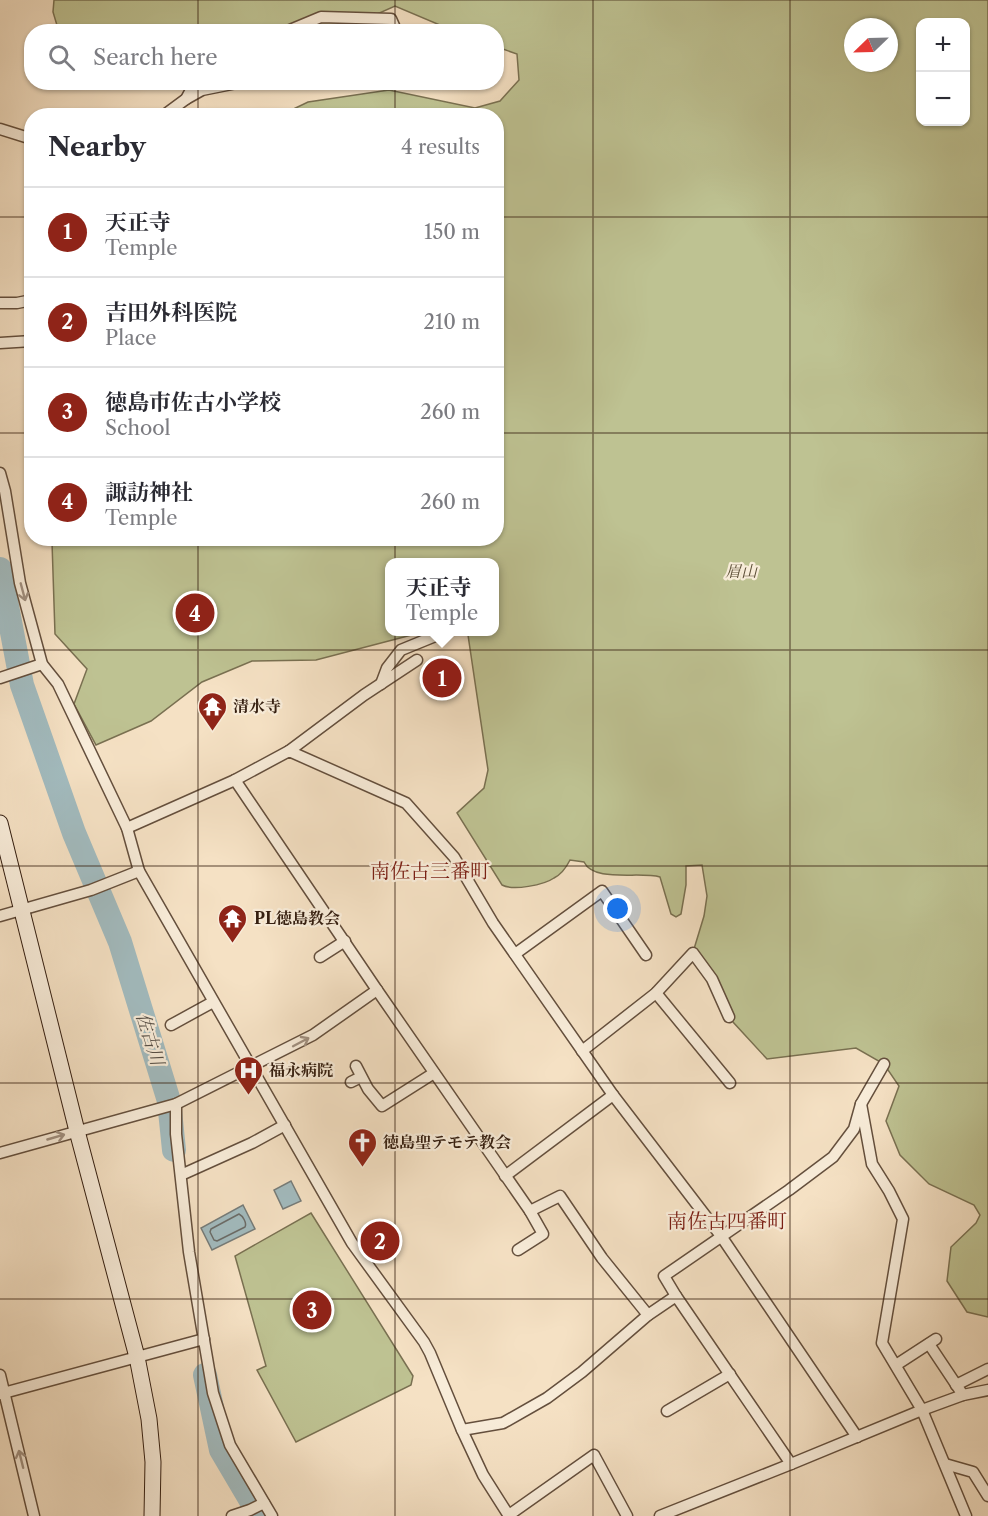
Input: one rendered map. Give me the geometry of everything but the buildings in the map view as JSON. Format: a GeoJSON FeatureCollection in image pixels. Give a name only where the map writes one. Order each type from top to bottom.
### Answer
{"type":"FeatureCollection","features":[{"type":"Feature","properties":{"kind":"street"},"geometry":{"type":"LineString","coordinates":[[304,24],[321,17],[391,19],[393,24]]}},
{"type":"Feature","properties":{"kind":"street"},"geometry":{"type":"LineString","coordinates":[[186,99],[191,90]]}},
{"type":"Feature","properties":{"kind":"street"},"geometry":{"type":"LineString","coordinates":[[174,108],[202,90]]}},
{"type":"Feature","properties":{"kind":"street"},"geometry":{"type":"LineString","coordinates":[[0,129],[24,136]]}},
{"type":"Feature","properties":{"kind":"street"},"geometry":{"type":"LineString","coordinates":[[0,303],[24,302]]}},
{"type":"Feature","properties":{"kind":"street"},"geometry":{"type":"LineString","coordinates":[[0,344],[24,342]]}},
{"type":"Feature","properties":{"kind":"street"},"geometry":{"type":"LineString","coordinates":[[0,473],[20,583],[42,664],[58,684],[128,828],[139,871],[352,1243],[424,1342],[483,1475],[509,1515],[594,1455],[627,1516]]}},
{"type":"Feature","properties":{"kind":"street"},"geometry":{"type":"LineString","coordinates":[[381,684],[387,668],[401,650],[435,636]]}},
{"type":"Feature","properties":{"kind":"street"},"geometry":{"type":"LineString","coordinates":[[128,828],[235,780],[289,751],[417,660]]}},
{"type":"Feature","properties":{"kind":"street"},"geometry":{"type":"LineString","coordinates":[[6,677],[42,664]]}},
{"type":"Feature","properties":{"kind":"street"},"geometry":{"type":"LineString","coordinates":[[289,751],[406,803],[454,857],[493,923],[613,1095],[721,1236],[857,1437]]}},
{"type":"Feature","properties":{"kind":"street"},"geometry":{"type":"LineString","coordinates":[[235,780],[530,1211],[543,1234],[518,1250]]}},
{"type":"Feature","properties":{"kind":"street"},"geometry":{"type":"LineString","coordinates":[[0,823],[76,1131],[137,1357],[149,1419],[153,1462],[152,1516]]}},
{"type":"Feature","properties":{"kind":"street"},"geometry":{"type":"LineString","coordinates":[[0,916],[95,888],[139,871]]}},
{"type":"Feature","properties":{"kind":"street"},"geometry":{"type":"LineString","coordinates":[[515,954],[602,891],[646,955]]}},
{"type":"Feature","properties":{"kind":"street"},"geometry":{"type":"LineString","coordinates":[[320,957],[345,941]]}},
{"type":"Feature","properties":{"kind":"street"},"geometry":{"type":"LineString","coordinates":[[582,1051],[656,993],[693,953],[712,979],[729,1017]]}},
{"type":"Feature","properties":{"kind":"street"},"geometry":{"type":"LineString","coordinates":[[0,1153],[171,1106],[313,1035],[377,990]]}},
{"type":"Feature","properties":{"kind":"street"},"geometry":{"type":"LineString","coordinates":[[656,993],[730,1083]]}},
{"type":"Feature","properties":{"kind":"street"},"geometry":{"type":"LineString","coordinates":[[171,1025],[213,1002]]}},
{"type":"Feature","properties":{"kind":"street"},"geometry":{"type":"LineString","coordinates":[[791,1464],[664,1276],[833,1157],[854,1129],[861,1104],[884,1064]]}},
{"type":"Feature","properties":{"kind":"street"},"geometry":{"type":"LineString","coordinates":[[356,1066],[368,1089],[382,1106],[434,1072]]}},
{"type":"Feature","properties":{"kind":"street"},"geometry":{"type":"LineString","coordinates":[[351,1082],[361,1077]]}},
{"type":"Feature","properties":{"kind":"street"},"geometry":{"type":"LineString","coordinates":[[505,1176],[613,1095]]}},
{"type":"Feature","properties":{"kind":"street"},"geometry":{"type":"LineString","coordinates":[[861,1104],[872,1164],[903,1219],[882,1343],[922,1410],[966,1516]]}},
{"type":"Feature","properties":{"kind":"street"},"geometry":{"type":"LineString","coordinates":[[171,1106],[199,1340],[230,1445],[258,1506],[272,1516]]}},
{"type":"Feature","properties":{"kind":"street"},"geometry":{"type":"LineString","coordinates":[[181,1175],[252,1143],[285,1125]]}},
{"type":"Feature","properties":{"kind":"street"},"geometry":{"type":"LineString","coordinates":[[530,1211],[560,1196],[602,1258],[648,1316]]}},
{"type":"Feature","properties":{"kind":"street"},"geometry":{"type":"LineString","coordinates":[[462,1430],[503,1422],[547,1398],[676,1296]]}},
{"type":"Feature","properties":{"kind":"street"},"geometry":{"type":"LineString","coordinates":[[2,1393],[199,1340]]}},
{"type":"Feature","properties":{"kind":"street"},"geometry":{"type":"LineString","coordinates":[[896,1365],[933,1342],[963,1395]]}},
{"type":"Feature","properties":{"kind":"street"},"geometry":{"type":"LineString","coordinates":[[956,1385],[988,1369]]}},
{"type":"Feature","properties":{"kind":"street"},"geometry":{"type":"LineString","coordinates":[[667,1411],[730,1374]]}},
{"type":"Feature","properties":{"kind":"street"},"geometry":{"type":"LineString","coordinates":[[0,1375],[2,1393],[34,1516]]}},
{"type":"Feature","properties":{"kind":"street"},"geometry":{"type":"LineString","coordinates":[[660,1516],[922,1410],[963,1395],[988,1390]]}},
{"type":"Feature","properties":{"kind":"street"},"geometry":{"type":"LineString","coordinates":[[945,1464],[973,1472],[988,1496]]}},
{"type":"Feature","properties":{"kind":"street"},"geometry":{"type":"LineString","coordinates":[[232,1516],[258,1506]]}},
{"type":"Feature","properties":{"kind":"green space","name":"眉山"},"geometry":{"type":"Polygon","coordinates":[[[54,0],[988,0],[988,1317],[967,1312],[947,1281],[951,1247],[976,1223],[980,1215],[974,1205],[929,1184],[900,1155],[886,1121],[899,1086],[884,1064],[856,1048],[767,1059],[733,1022],[722,992],[694,949],[704,916],[707,896],[702,865],[686,866],[686,885],[681,914],[676,917],[671,914],[660,877],[607,874],[589,868],[584,862],[570,860],[559,875],[543,883],[521,887],[502,885],[457,813],[484,788],[488,770],[468,636],[499,636],[499,558],[385,558],[385,636],[408,636],[316,660],[252,661],[202,682],[151,721],[96,745],[74,704],[87,669],[55,634],[52,546],[504,546],[504,108],[475,108],[500,101],[519,80],[517,54],[504,49],[504,24],[437,24],[395,6],[355,24],[57,24],[53,12],[54,0]]]}},
{"type":"Feature","properties":{"kind":"green space","name":"眉山"},"geometry":{"type":"Polygon","coordinates":[[[389,90],[475,108],[296,108],[308,102],[389,90]]]}},
{"type":"Feature","properties":{"kind":"green space"},"geometry":{"type":"Polygon","coordinates":[[[311,1213],[413,1376],[411,1385],[296,1442],[257,1370],[266,1366],[235,1256],[311,1213]]]}},
{"type":"Feature","properties":{"kind":"water"},"geometry":{"type":"Polygon","coordinates":[[[291,1181],[301,1201],[283,1209],[274,1190],[291,1181]]]}},
{"type":"Feature","properties":{"kind":"water"},"geometry":{"type":"Polygon","coordinates":[[[243,1205],[255,1229],[212,1250],[201,1228],[243,1205]]]}},
{"type":"Feature","properties":{"kind":"waterway","name":"佐古川"},"geometry":{"type":"LineString","coordinates":[[0,569],[22,685],[74,833],[120,942],[169,1101],[174,1150]]}},
{"type":"Feature","properties":{"kind":"waterway","name":"佐古川"},"geometry":{"type":"LineString","coordinates":[[205,1375],[221,1450],[260,1516]]}},
{"type":"Feature","properties":{"kind":"place","name":"諏訪神社"},"geometry":{"type":"Point","coordinates":[195,613]}},
{"type":"Feature","properties":{"kind":"place","name":"天正寺"},"geometry":{"type":"Point","coordinates":[442,678]}},
{"type":"Feature","properties":{"kind":"place","name":"清水寺"},"geometry":{"type":"Point","coordinates":[212,732]}},
{"type":"Feature","properties":{"kind":"place","name":"PL徳島教会"},"geometry":{"type":"Point","coordinates":[233,944]}},
{"type":"Feature","properties":{"kind":"place","name":"福永病院"},"geometry":{"type":"Point","coordinates":[248,1096]}},
{"type":"Feature","properties":{"kind":"place","name":"徳島聖テモテ教会"},"geometry":{"type":"Point","coordinates":[362,1168]}},
{"type":"Feature","properties":{"kind":"place","name":"吉田外科医院"},"geometry":{"type":"Point","coordinates":[380,1241]}},
{"type":"Feature","properties":{"kind":"place","name":"徳島市佐古小学校"},"geometry":{"type":"Point","coordinates":[312,1310]}},
{"type":"Feature","properties":{"kind":"district","name":"南佐古三番町"},"geometry":{"type":"Point","coordinates":[430,871]}},
{"type":"Feature","properties":{"kind":"district","name":"南佐古四番町"},"geometry":{"type":"Point","coordinates":[727,1221]}}]}
